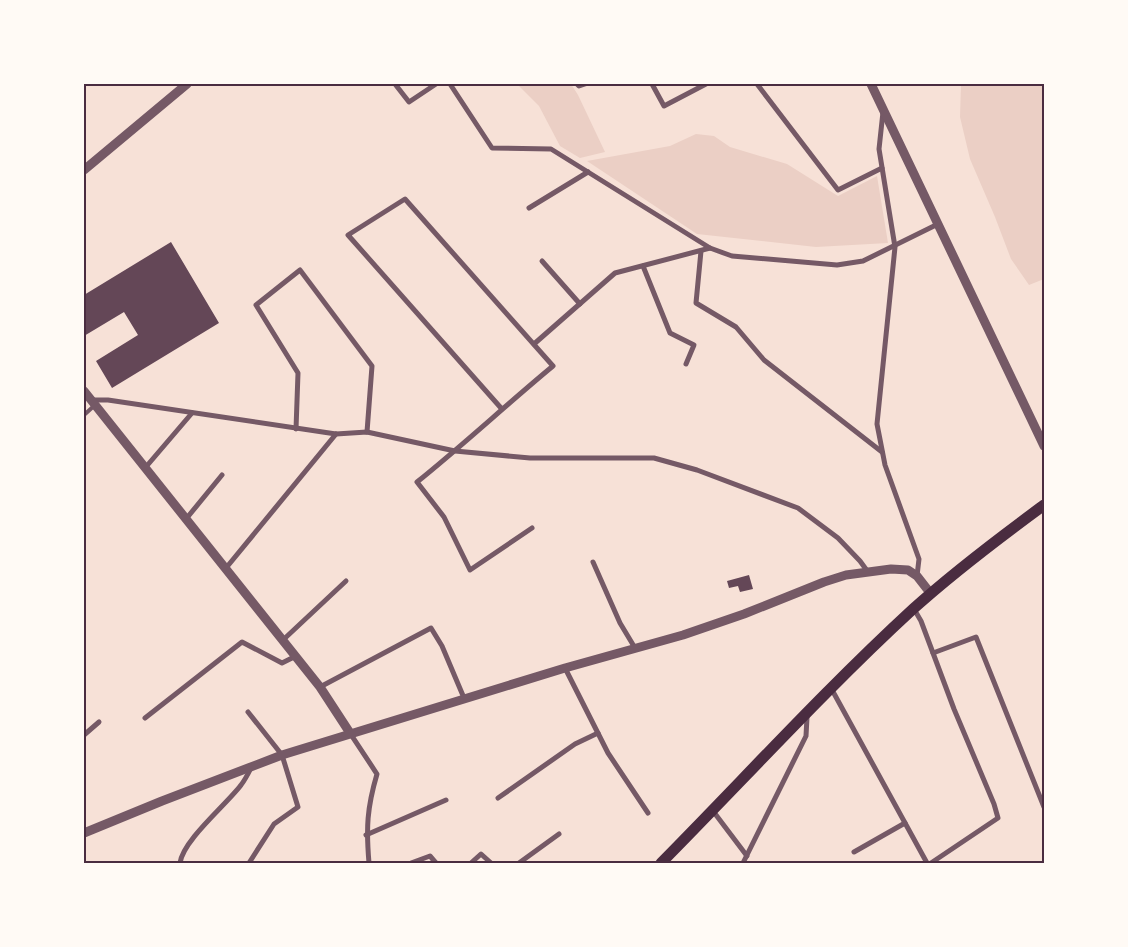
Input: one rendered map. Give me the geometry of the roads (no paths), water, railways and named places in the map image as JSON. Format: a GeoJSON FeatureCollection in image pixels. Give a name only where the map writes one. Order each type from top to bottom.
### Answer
{"type":"FeatureCollection","features":[{"type":"Feature","properties":{"kind":"main road"},"geometry":{"type":"LineString","coordinates":[[661,863],[831,688],[914,609],[973,559],[1044,505]]}},
{"type":"Feature","properties":{"kind":"street"},"geometry":{"type":"LineString","coordinates":[[84,170],[187,84]]}},
{"type":"Feature","properties":{"kind":"street"},"geometry":{"type":"LineString","coordinates":[[395,84],[409,102],[436,84]]}},
{"type":"Feature","properties":{"kind":"street"},"geometry":{"type":"LineString","coordinates":[[450,84],[492,148],[551,149],[710,248],[732,256],[837,265],[863,261],[939,224]]}},
{"type":"Feature","properties":{"kind":"street"},"geometry":{"type":"LineString","coordinates":[[577,84],[579,86],[585,84]]}},
{"type":"Feature","properties":{"kind":"street"},"geometry":{"type":"LineString","coordinates":[[652,84],[664,106],[706,84]]}},
{"type":"Feature","properties":{"kind":"street"},"geometry":{"type":"LineString","coordinates":[[757,84],[838,190],[882,168]]}},
{"type":"Feature","properties":{"kind":"street"},"geometry":{"type":"LineString","coordinates":[[871,84],[1044,446]]}},
{"type":"Feature","properties":{"kind":"street"},"geometry":{"type":"LineString","coordinates":[[883,109],[879,149],[895,246],[877,424],[885,465],[919,559],[918,576]]}},
{"type":"Feature","properties":{"kind":"street"},"geometry":{"type":"LineString","coordinates":[[529,208],[588,172]]}},
{"type":"Feature","properties":{"kind":"street"},"geometry":{"type":"LineString","coordinates":[[501,408],[348,235],[405,199],[553,366],[501,408],[456,451],[417,482],[444,518],[470,570],[532,528]]}},
{"type":"Feature","properties":{"kind":"street"},"geometry":{"type":"LineString","coordinates":[[534,344],[615,273],[710,248]]}},
{"type":"Feature","properties":{"kind":"street"},"geometry":{"type":"LineString","coordinates":[[701,251],[696,304],[736,327],[764,360],[882,452]]}},
{"type":"Feature","properties":{"kind":"street"},"geometry":{"type":"LineString","coordinates":[[542,261],[580,304]]}},
{"type":"Feature","properties":{"kind":"street"},"geometry":{"type":"LineString","coordinates":[[643,266],[670,333],[694,345],[686,364]]}},
{"type":"Feature","properties":{"kind":"street"},"geometry":{"type":"LineString","coordinates":[[296,429],[298,373],[256,305],[300,270],[372,366],[367,432]]}},
{"type":"Feature","properties":{"kind":"street"},"geometry":{"type":"LineString","coordinates":[[84,391],[320,686],[377,774],[369,802],[366,836],[369,863]]}},
{"type":"Feature","properties":{"kind":"street"},"geometry":{"type":"LineString","coordinates":[[93,403],[108,400],[336,434],[367,432],[456,451],[530,458],[654,458],[697,470],[798,508],[838,538],[868,572]]}},
{"type":"Feature","properties":{"kind":"street"},"geometry":{"type":"LineString","coordinates":[[145,468],[192,413]]}},
{"type":"Feature","properties":{"kind":"street"},"geometry":{"type":"LineString","coordinates":[[226,568],[336,434]]}},
{"type":"Feature","properties":{"kind":"street"},"geometry":{"type":"LineString","coordinates":[[186,519],[222,475]]}},
{"type":"Feature","properties":{"kind":"street"},"geometry":{"type":"LineString","coordinates":[[593,562],[620,623],[635,648]]}},
{"type":"Feature","properties":{"kind":"street"},"geometry":{"type":"LineString","coordinates":[[84,833],[282,755],[464,698],[708,627],[824,582],[846,576],[900,568],[918,576],[931,594]]}},
{"type":"Feature","properties":{"kind":"street"},"geometry":{"type":"LineString","coordinates":[[283,640],[346,581]]}},
{"type":"Feature","properties":{"kind":"street"},"geometry":{"type":"LineString","coordinates":[[914,609],[921,621],[998,818],[931,863]]}},
{"type":"Feature","properties":{"kind":"street"},"geometry":{"type":"LineString","coordinates":[[320,686],[432,628],[442,646],[464,698]]}},
{"type":"Feature","properties":{"kind":"street"},"geometry":{"type":"LineString","coordinates":[[933,654],[976,637],[1044,806]]}},
{"type":"Feature","properties":{"kind":"street"},"geometry":{"type":"LineString","coordinates":[[145,718],[242,642],[282,664],[296,656]]}},
{"type":"Feature","properties":{"kind":"street"},"geometry":{"type":"LineString","coordinates":[[565,668],[608,753],[648,813]]}},
{"type":"Feature","properties":{"kind":"street"},"geometry":{"type":"LineString","coordinates":[[831,688],[927,863]]}},
{"type":"Feature","properties":{"kind":"street"},"geometry":{"type":"LineString","coordinates":[[248,712],[282,755],[298,807],[274,824],[249,863]]}},
{"type":"Feature","properties":{"kind":"street"},"geometry":{"type":"LineString","coordinates":[[743,863],[806,736],[807,714]]}},
{"type":"Feature","properties":{"kind":"street"},"geometry":{"type":"LineString","coordinates":[[84,735],[100,722]]}},
{"type":"Feature","properties":{"kind":"street"},"geometry":{"type":"LineString","coordinates":[[498,798],[575,744],[598,732]]}},
{"type":"Feature","properties":{"kind":"street"},"geometry":{"type":"LineString","coordinates":[[180,863],[181,856],[204,824],[242,784],[253,766]]}},
{"type":"Feature","properties":{"kind":"street"},"geometry":{"type":"LineString","coordinates":[[366,836],[446,800]]}},
{"type":"Feature","properties":{"kind":"street"},"geometry":{"type":"LineString","coordinates":[[713,811],[746,856]]}},
{"type":"Feature","properties":{"kind":"street"},"geometry":{"type":"LineString","coordinates":[[854,852],[905,823]]}},
{"type":"Feature","properties":{"kind":"street"},"geometry":{"type":"LineString","coordinates":[[520,863],[559,834]]}},
{"type":"Feature","properties":{"kind":"street"},"geometry":{"type":"LineString","coordinates":[[470,863],[481,854],[491,863]]}},
{"type":"Feature","properties":{"kind":"street"},"geometry":{"type":"LineString","coordinates":[[411,863],[430,856],[436,863]]}},
{"type":"Feature","properties":{"kind":"lane"},"geometry":{"type":"LineString","coordinates":[[84,415],[93,403]]}}]}
